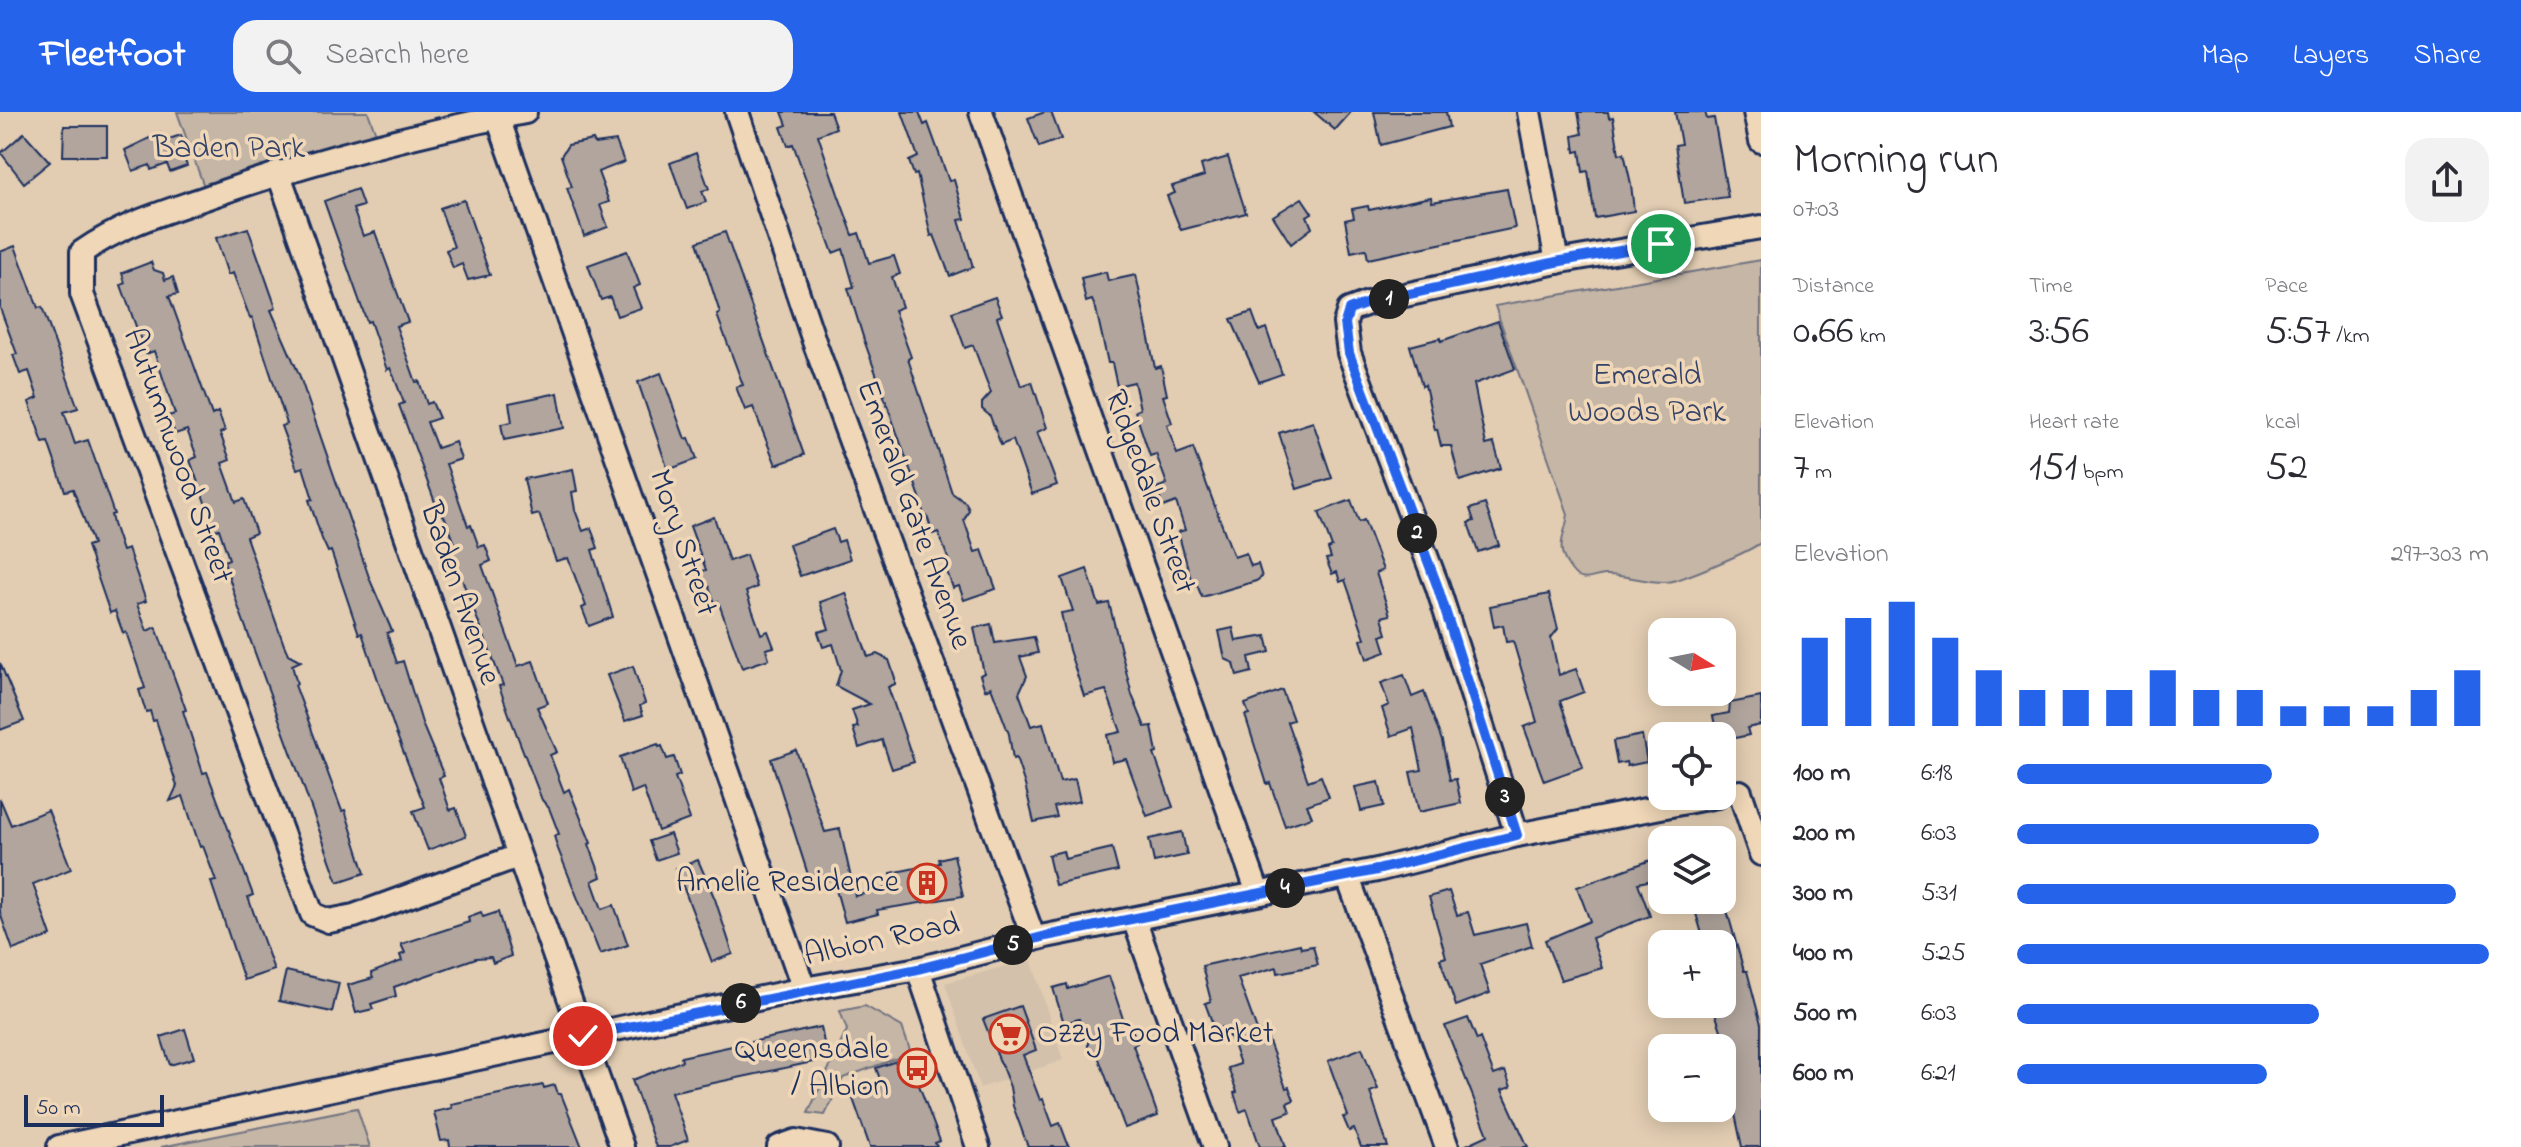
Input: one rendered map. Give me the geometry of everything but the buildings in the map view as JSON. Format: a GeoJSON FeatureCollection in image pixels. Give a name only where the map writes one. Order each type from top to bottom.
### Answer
{"type":"FeatureCollection","features":[{"type":"Feature","properties":{"kind":"street","name":"Autumnwood Street"},"geometry":{"type":"LineString","coordinates":[[518,856],[354,916],[329,921],[312,914],[82,294],[82,252],[115,230],[278,172],[398,138],[525,112]]}},
{"type":"Feature","properties":{"kind":"street","name":"Emerald Gate Avenue"},"geometry":{"type":"LineString","coordinates":[[737,112],[815,344],[1034,939]]}},
{"type":"Feature","properties":{"kind":"street","name":"Ridgedale Street"},"geometry":{"type":"LineString","coordinates":[[981,112],[1258,893]]}},
{"type":"Feature","properties":{"kind":"street"},"geometry":{"type":"LineString","coordinates":[[1529,112],[1557,262]]}},
{"type":"Feature","properties":{"kind":"street"},"geometry":{"type":"LineString","coordinates":[[1755,112],[1761,141]]}},
{"type":"Feature","properties":{"kind":"street","name":"Mory Street"},"geometry":{"type":"LineString","coordinates":[[498,118],[804,989]]}},
{"type":"Feature","properties":{"kind":"street","name":"Baden Avenue"},"geometry":{"type":"LineString","coordinates":[[278,172],[622,1147]]}},
{"type":"Feature","properties":{"kind":"street"},"geometry":{"type":"LineString","coordinates":[[1517,835],[1437,585],[1349,353],[1345,323],[1349,310],[1368,303],[1557,262],[1761,227]]}},
{"type":"Feature","properties":{"kind":"street"},"geometry":{"type":"LineString","coordinates":[[1736,794],[1761,854]]}},
{"type":"Feature","properties":{"kind":"street","name":"Albion Road"},"geometry":{"type":"LineString","coordinates":[[59,1147],[804,989],[918,969],[1034,939],[1648,809]]}},
{"type":"Feature","properties":{"kind":"street"},"geometry":{"type":"LineString","coordinates":[[1347,875],[1447,1147]]}},
{"type":"Feature","properties":{"kind":"street"},"geometry":{"type":"LineString","coordinates":[[1134,919],[1215,1147]]}},
{"type":"Feature","properties":{"kind":"street"},"geometry":{"type":"LineString","coordinates":[[918,969],[978,1147]]}},
{"type":"Feature","properties":{"kind":"street"},"geometry":{"type":"LineString","coordinates":[[779,1147],[796,1141],[827,1147]]}},
{"type":"Feature","properties":{"kind":"shaded area"},"geometry":{"type":"Polygon","coordinates":[[[1031,959],[1063,1060],[980,1088],[945,983],[1031,959]]]}},
{"type":"Feature","properties":{"kind":"green space","name":"Baden Park"},"geometry":{"type":"Polygon","coordinates":[[[177,112],[368,112],[379,142],[207,195],[177,112]]]}},
{"type":"Feature","properties":{"kind":"green space","name":"Emerald Woods Park"},"geometry":{"type":"Polygon","coordinates":[[[1761,260],[1761,542],[1731,558],[1673,581],[1658,582],[1613,575],[1580,578],[1563,555],[1562,542],[1568,514],[1495,306],[1761,260]]]}},
{"type":"Feature","properties":{"kind":"green space"},"geometry":{"type":"Polygon","coordinates":[[[865,1006],[902,1027],[911,1053],[843,1078],[825,1115],[808,1113],[847,1030],[840,1011],[865,1006]]]}},
{"type":"Feature","properties":{"kind":"green space"},"geometry":{"type":"Polygon","coordinates":[[[357,1108],[370,1147],[161,1147],[357,1108]]]}},
{"type":"Feature","properties":{"kind":"place","name":"Amelie Residence"},"geometry":{"type":"Point","coordinates":[927,883]}},
{"type":"Feature","properties":{"kind":"place","name":"Ozzy Food Market"},"geometry":{"type":"Point","coordinates":[1009,1034]}},
{"type":"Feature","properties":{"kind":"place","name":"Queensdale / Albion"},"geometry":{"type":"Point","coordinates":[917,1068]}},
{"type":"Feature","properties":{"kind":"route"},"geometry":{"type":"LineString","coordinates":[[583,1036],[804,989],[918,969],[1046,936],[1377,870],[1517,835],[1437,585],[1349,353],[1345,323],[1349,310],[1368,303],[1561,261],[1661,244]]}}]}
